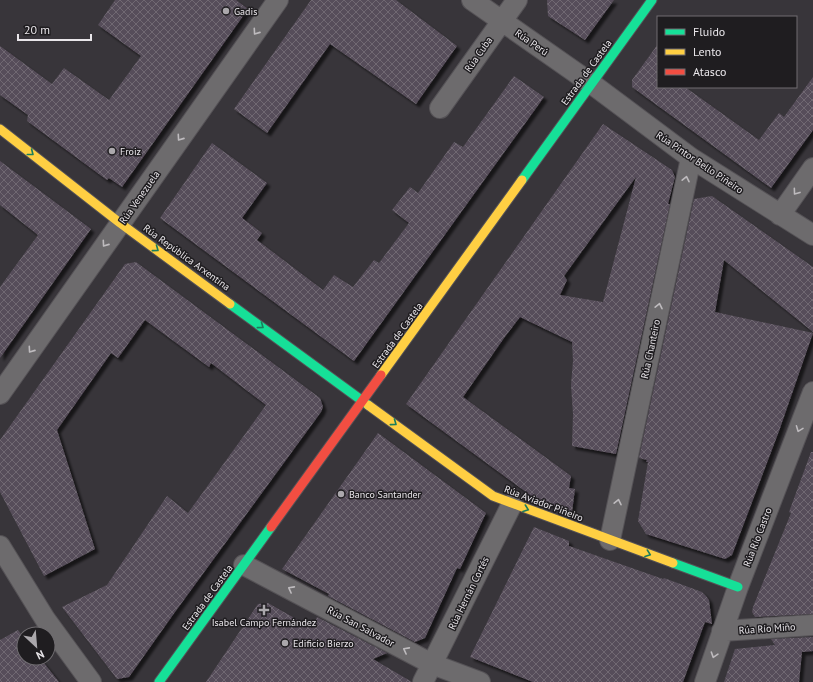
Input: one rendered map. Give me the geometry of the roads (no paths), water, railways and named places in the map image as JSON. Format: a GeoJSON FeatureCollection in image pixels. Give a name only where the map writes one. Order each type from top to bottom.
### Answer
{"type":"FeatureCollection","features":[{"type":"Feature","properties":{"kind":"street","name":"Rúa Venezuela"},"geometry":{"type":"LineString","coordinates":[[0,394],[278,0]]}},
{"type":"Feature","properties":{"kind":"street","name":"Rúa Perú"},"geometry":{"type":"LineString","coordinates":[[472,0],[592,84]]}},
{"type":"Feature","properties":{"kind":"street","name":"Rúa Cuba"},"geometry":{"type":"LineString","coordinates":[[440,108],[517,0]]}},
{"type":"Feature","properties":{"kind":"street","name":"Estrada de Castela"},"geometry":{"type":"LineString","coordinates":[[159,682],[652,0]]}},
{"type":"Feature","properties":{"kind":"street","name":"Rúa Pintor Bello Piñeiro"},"geometry":{"type":"LineString","coordinates":[[592,84],[691,158],[813,235]]}},
{"type":"Feature","properties":{"kind":"street","name":"Rúa República Arxentina"},"geometry":{"type":"LineString","coordinates":[[0,129],[120,223],[363,400]]}},
{"type":"Feature","properties":{"kind":"street","name":"Rúa Chanteiro"},"geometry":{"type":"LineString","coordinates":[[610,540],[691,158]]}},
{"type":"Feature","properties":{"kind":"street"},"geometry":{"type":"LineString","coordinates":[[780,215],[813,168]]}},
{"type":"Feature","properties":{"kind":"street","name":"Rúa Río Castro"},"geometry":{"type":"LineString","coordinates":[[705,682],[738,587],[813,392]]}},
{"type":"Feature","properties":{"kind":"street","name":"Rúa Aviador Piñeiro"},"geometry":{"type":"LineString","coordinates":[[363,400],[493,496],[738,587]]}},
{"type":"Feature","properties":{"kind":"street","name":"Rúa Hernán Cortés"},"geometry":{"type":"LineString","coordinates":[[424,682],[512,504]]}},
{"type":"Feature","properties":{"kind":"street"},"geometry":{"type":"LineString","coordinates":[[0,546],[45,619],[91,682]]}},
{"type":"Feature","properties":{"kind":"street","name":"Rúa San Salvador"},"geometry":{"type":"LineString","coordinates":[[244,565],[432,664],[480,682]]}},
{"type":"Feature","properties":{"kind":"street","name":"Rúa Río Miño"},"geometry":{"type":"LineString","coordinates":[[722,631],[813,625]]}},
{"type":"Feature","properties":{"kind":"place","name":"Gadis"},"geometry":{"type":"Point","coordinates":[226,11]}},
{"type":"Feature","properties":{"kind":"place","name":"Froiz"},"geometry":{"type":"Point","coordinates":[112,151]}},
{"type":"Feature","properties":{"kind":"place","name":"Banco Santander"},"geometry":{"type":"Point","coordinates":[341,494]}},
{"type":"Feature","properties":{"kind":"place","name":"Isabel Campo Fernández"},"geometry":{"type":"Point","coordinates":[264,610]}},
{"type":"Feature","properties":{"kind":"place","name":"Edificio Bierzo"},"geometry":{"type":"Point","coordinates":[285,643]}}]}
